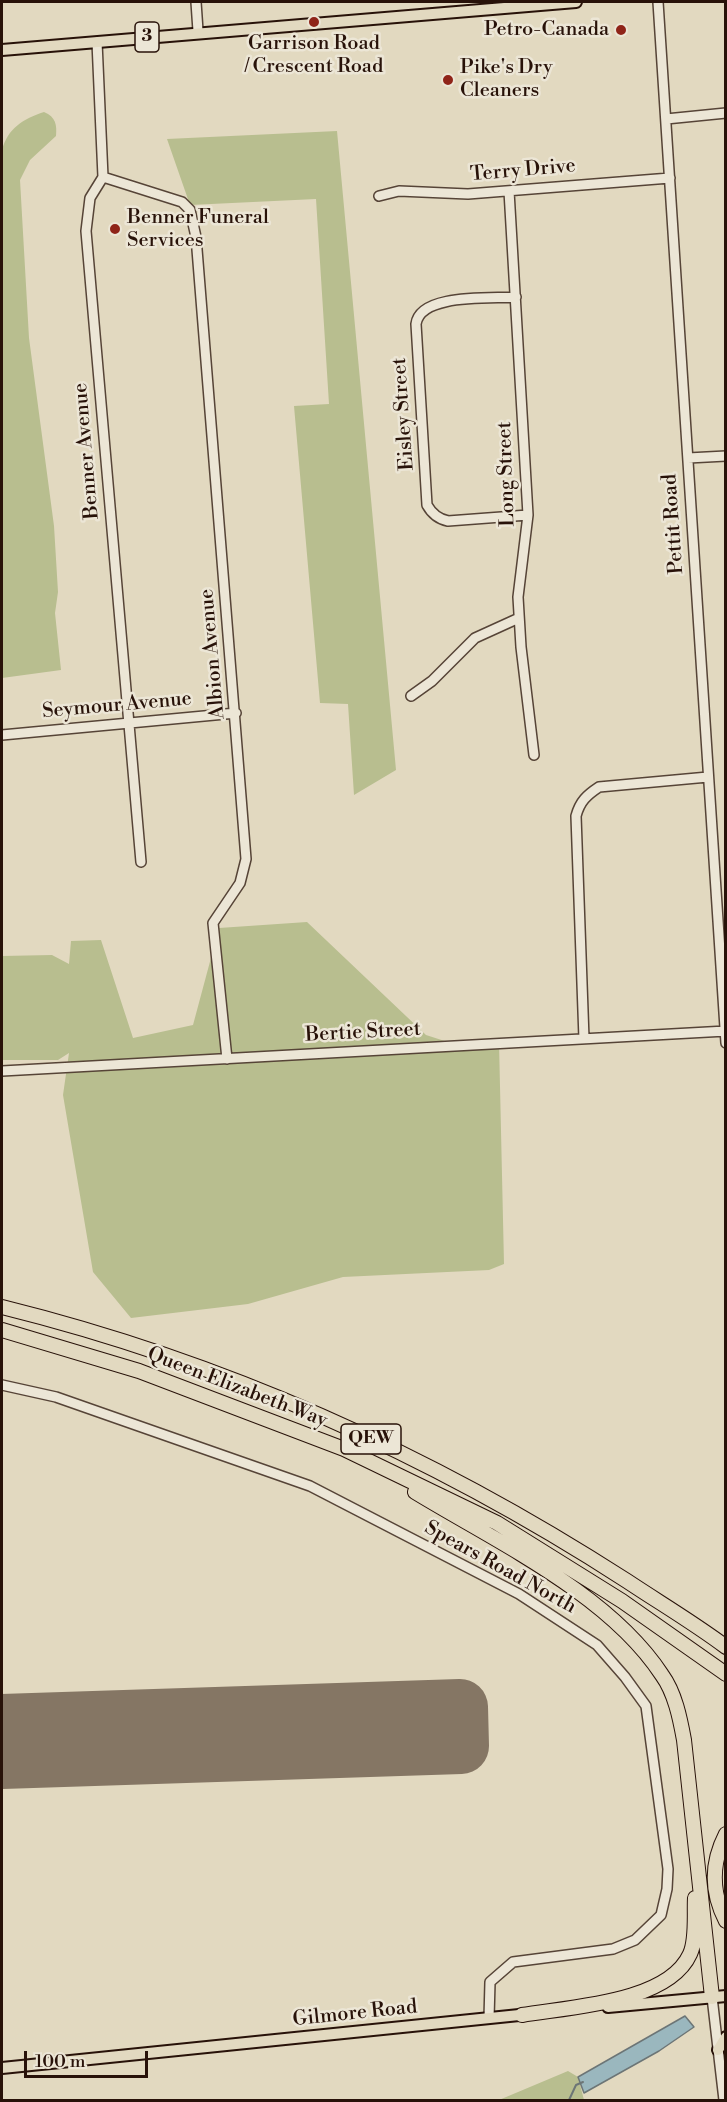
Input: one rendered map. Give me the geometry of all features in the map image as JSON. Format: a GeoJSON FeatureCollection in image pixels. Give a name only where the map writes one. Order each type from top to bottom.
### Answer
{"type":"FeatureCollection","features":[{"type":"Feature","properties":{"kind":"highway","name":"Queen Elizabeth Way"},"geometry":{"type":"LineString","coordinates":[[2,1307],[166,1355],[342,1425],[427,1465],[553,1534],[726,1646]]}},
{"type":"Feature","properties":{"kind":"highway","name":"Queen Elizabeth Way"},"geometry":{"type":"LineString","coordinates":[[2,1330],[139,1371],[344,1449],[497,1523],[622,1601],[726,1674]]}},
{"type":"Feature","properties":{"kind":"highway"},"geometry":{"type":"LineString","coordinates":[[344,1449],[553,1576],[590,1602],[638,1643],[664,1677],[678,1714],[684,1740],[697,1857],[721,1996]]}},
{"type":"Feature","properties":{"kind":"highway"},"geometry":{"type":"LineString","coordinates":[[726,1834],[714,1866],[714,1887],[726,1921]]}},
{"type":"Feature","properties":{"kind":"highway"},"geometry":{"type":"LineString","coordinates":[[522,2015],[610,2000],[653,1989],[681,1969],[691,1952],[697,1857]]}},
{"type":"Feature","properties":{"kind":"main road","name":"3"},"geometry":{"type":"LineString","coordinates":[[2,50],[576,2]]}},
{"type":"Feature","properties":{"kind":"main road","name":"Gilmore Road"},"geometry":{"type":"LineString","coordinates":[[2,2068],[721,1996]]}},
{"type":"Feature","properties":{"kind":"main road"},"geometry":{"type":"LineString","coordinates":[[718,2050],[726,2037]]}},
{"type":"Feature","properties":{"kind":"street"},"geometry":{"type":"LineString","coordinates":[[196,2],[198,32]]}},
{"type":"Feature","properties":{"kind":"street","name":"Pettit Road"},"geometry":{"type":"LineString","coordinates":[[658,2],[726,1043]]}},
{"type":"Feature","properties":{"kind":"street"},"geometry":{"type":"LineString","coordinates":[[97,42],[104,177]]}},
{"type":"Feature","properties":{"kind":"street"},"geometry":{"type":"LineString","coordinates":[[666,119],[726,114]]}},
{"type":"Feature","properties":{"kind":"street","name":"Albion Avenue"},"geometry":{"type":"LineString","coordinates":[[104,177],[183,202],[190,210],[196,237],[246,859],[240,883],[213,923],[227,1059]]}},
{"type":"Feature","properties":{"kind":"street","name":"Benner Avenue"},"geometry":{"type":"LineString","coordinates":[[104,177],[90,198],[86,231],[141,862]]}},
{"type":"Feature","properties":{"kind":"street","name":"Terry Drive"},"geometry":{"type":"LineString","coordinates":[[379,196],[399,191],[432,195],[670,178]]}},
{"type":"Feature","properties":{"kind":"street","name":"Long Street"},"geometry":{"type":"LineString","coordinates":[[509,191],[528,515],[518,597],[534,755]]}},
{"type":"Feature","properties":{"kind":"street","name":"Eisley Street"},"geometry":{"type":"LineString","coordinates":[[516,297],[435,303],[420,312],[416,324],[427,505],[430,511],[438,518],[448,521],[528,515]]}},
{"type":"Feature","properties":{"kind":"street"},"geometry":{"type":"LineString","coordinates":[[688,458],[726,456]]}},
{"type":"Feature","properties":{"kind":"street"},"geometry":{"type":"LineString","coordinates":[[411,696],[432,681],[476,638],[519,618]]}},
{"type":"Feature","properties":{"kind":"street","name":"Seymour Avenue"},"geometry":{"type":"LineString","coordinates":[[2,735],[236,713]]}},
{"type":"Feature","properties":{"kind":"street"},"geometry":{"type":"LineString","coordinates":[[584,1039],[576,816],[579,806],[587,795],[599,787],[708,777]]}},
{"type":"Feature","properties":{"kind":"street","name":"Bertie Street"},"geometry":{"type":"LineString","coordinates":[[2,1071],[725,1031]]}},
{"type":"Feature","properties":{"kind":"street","name":"Spears Road North"},"geometry":{"type":"LineString","coordinates":[[2,1385],[56,1396],[310,1486],[519,1594],[597,1645],[625,1677],[646,1706],[668,1869],[667,1889],[661,1915],[635,1940],[613,1949],[513,1962],[490,1982],[489,2018]]}},
{"type":"Feature","properties":{"kind":"street"},"geometry":{"type":"LineString","coordinates":[[721,1996],[718,2050],[724,2100]]}},
{"type":"Feature","properties":{"kind":"green space"},"geometry":{"type":"Polygon","coordinates":[[[44,112],[55,122],[56,136],[30,160],[20,180],[29,338],[54,526],[58,592],[55,613],[61,670],[2,678],[2,150],[8,136],[17,125],[44,112]]]}},
{"type":"Feature","properties":{"kind":"green space"},"geometry":{"type":"Polygon","coordinates":[[[337,131],[396,770],[354,795],[348,704],[320,703],[294,406],[329,404],[316,199],[190,205],[167,139],[337,131]]]}},
{"type":"Feature","properties":{"kind":"green space"},"geometry":{"type":"Polygon","coordinates":[[[307,922],[426,1035],[454,1044],[499,1042],[504,1264],[489,1270],[343,1277],[248,1304],[131,1318],[93,1272],[63,1095],[69,1053],[58,1060],[2,1060],[2,956],[52,955],[69,964],[71,941],[101,940],[133,1038],[193,1025],[219,928],[307,922]]]}},
{"type":"Feature","properties":{"kind":"green space"},"geometry":{"type":"Polygon","coordinates":[[[568,2071],[578,2077],[584,2100],[499,2100],[568,2071]]]}},
{"type":"Feature","properties":{"kind":"water"},"geometry":{"type":"Polygon","coordinates":[[[685,2016],[694,2027],[659,2051],[584,2093],[578,2077],[685,2016]]]}},
{"type":"Feature","properties":{"kind":"waterway"},"geometry":{"type":"LineString","coordinates":[[569,2100],[576,2085],[583,2082]]}},
{"type":"Feature","properties":{"kind":"runway"},"geometry":{"type":"LineString","coordinates":[[2,1722],[460,1707],[461,1746],[2,1761]]}},
{"type":"Feature","properties":{"kind":"place","name":"Garrison Road / Crescent Road"},"geometry":{"type":"Point","coordinates":[314,22]}},
{"type":"Feature","properties":{"kind":"place","name":"Petro-Canada"},"geometry":{"type":"Point","coordinates":[621,30]}},
{"type":"Feature","properties":{"kind":"place","name":"Pike's Dry Cleaners"},"geometry":{"type":"Point","coordinates":[448,80]}},
{"type":"Feature","properties":{"kind":"place","name":"Benner Funeral Services"},"geometry":{"type":"Point","coordinates":[115,229]}}]}
